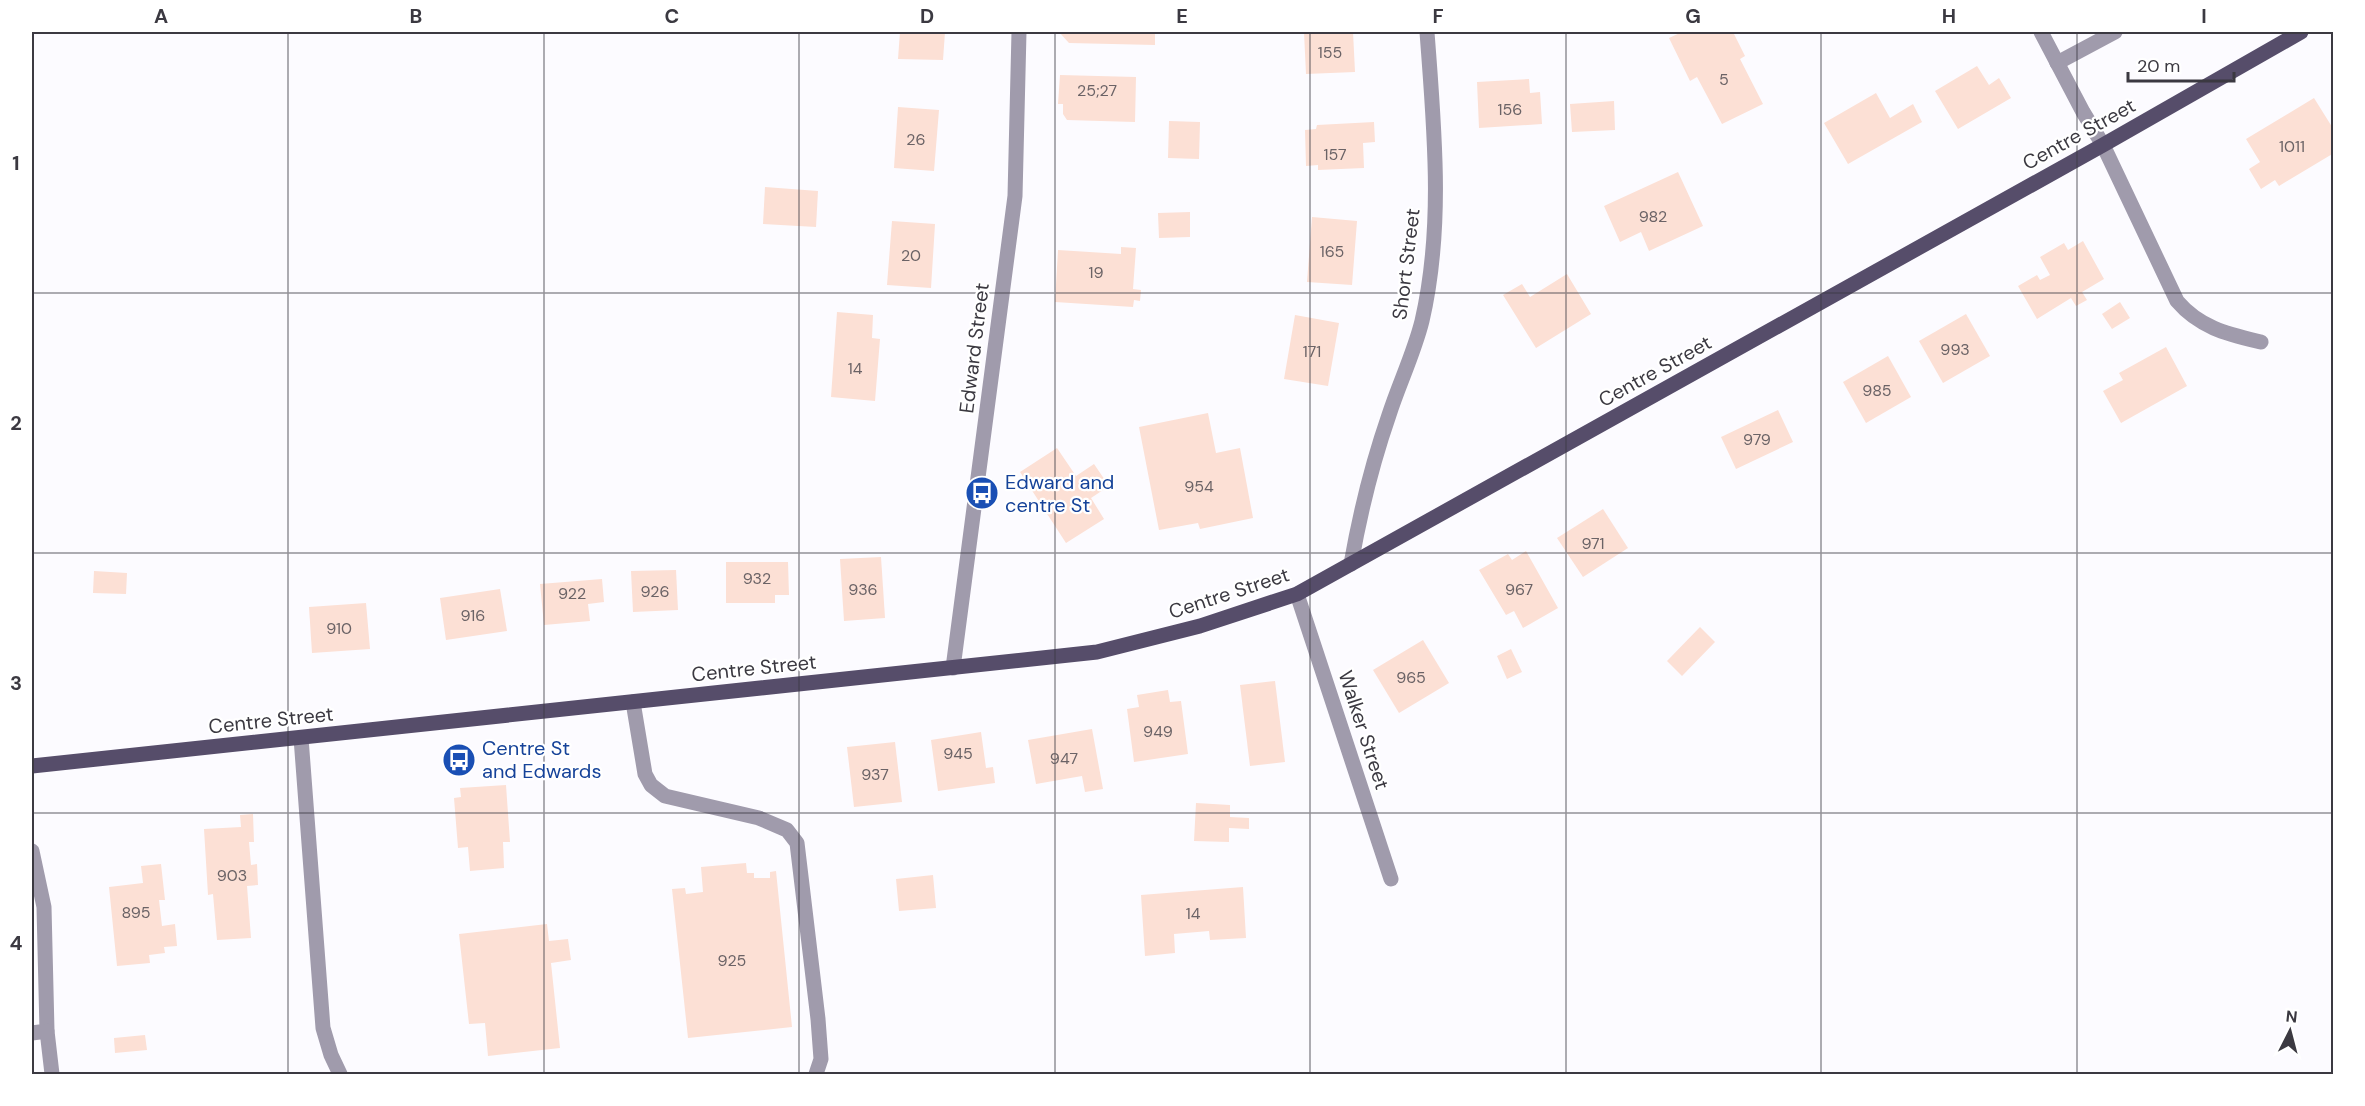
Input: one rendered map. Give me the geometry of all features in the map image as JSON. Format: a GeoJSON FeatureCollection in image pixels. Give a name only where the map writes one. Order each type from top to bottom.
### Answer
{"type":"FeatureCollection","features":[{"type":"Feature","properties":{"kind":"main road","name":"Centre Street"},"geometry":{"type":"LineString","coordinates":[[32,766],[1097,652],[1200,626],[1297,594],[2103,145],[2301,32]]}},
{"type":"Feature","properties":{"kind":"street","name":"Edward Street"},"geometry":{"type":"LineString","coordinates":[[953,668],[1015,196],[1018,32]]}},
{"type":"Feature","properties":{"kind":"street","name":"Short Street"},"geometry":{"type":"LineString","coordinates":[[1352,564],[1361,506],[1372,465],[1422,321],[1434,242],[1436,161],[1427,32]]}},
{"type":"Feature","properties":{"kind":"street"},"geometry":{"type":"LineString","coordinates":[[2041,32],[2103,145],[2177,301],[2187,312],[2223,333],[2261,342]]}},
{"type":"Feature","properties":{"kind":"street"},"geometry":{"type":"LineString","coordinates":[[2057,63],[2115,32]]}},
{"type":"Feature","properties":{"kind":"street","name":"Walker Street"},"geometry":{"type":"LineString","coordinates":[[1297,594],[1391,879]]}},
{"type":"Feature","properties":{"kind":"street"},"geometry":{"type":"LineString","coordinates":[[633,702],[645,774],[651,785],[665,796],[759,818],[787,830],[797,843],[818,1019],[821,1059],[816,1074]]}},
{"type":"Feature","properties":{"kind":"street"},"geometry":{"type":"LineString","coordinates":[[301,738],[323,1028],[331,1055],[340,1074]]}},
{"type":"Feature","properties":{"kind":"street"},"geometry":{"type":"LineString","coordinates":[[32,851],[44,907],[38,933],[52,1074]]}},
{"type":"Feature","properties":{"kind":"street"},"geometry":{"type":"LineString","coordinates":[[32,1033],[47,1031]]}},
{"type":"Feature","properties":{"kind":"building"},"geometry":{"type":"Polygon","coordinates":[[[900,32],[945,32],[943,60],[898,59],[900,32]]]}},
{"type":"Feature","properties":{"kind":"building"},"geometry":{"type":"Polygon","coordinates":[[[1059,32],[1155,32],[1155,45],[1069,43],[1059,32]]]}},
{"type":"Feature","properties":{"kind":"building"},"geometry":{"type":"Polygon","coordinates":[[[1304,32],[1353,32],[1355,72],[1306,74],[1304,32]]]}},
{"type":"Feature","properties":{"kind":"building"},"geometry":{"type":"Polygon","coordinates":[[[1682,32],[1733,32],[1745,56],[1740,59],[1763,104],[1722,124],[1697,77],[1690,81],[1669,38],[1682,32]]]}},
{"type":"Feature","properties":{"kind":"building"},"geometry":{"type":"Polygon","coordinates":[[[1977,66],[1989,85],[1999,78],[2011,98],[1958,129],[1935,91],[1977,66]]]}},
{"type":"Feature","properties":{"kind":"building"},"geometry":{"type":"Polygon","coordinates":[[[1060,75],[1136,77],[1135,122],[1067,120],[1063,114],[1063,104],[1058,104],[1060,75]]]}},
{"type":"Feature","properties":{"kind":"building"},"geometry":{"type":"Polygon","coordinates":[[[1529,79],[1530,93],[1540,92],[1542,124],[1479,128],[1477,82],[1529,79]]]}},
{"type":"Feature","properties":{"kind":"building"},"geometry":{"type":"Polygon","coordinates":[[[1876,93],[1890,118],[1913,104],[1922,122],[1848,164],[1824,123],[1876,93]]]}},
{"type":"Feature","properties":{"kind":"building"},"geometry":{"type":"Polygon","coordinates":[[[2314,98],[2334,130],[2334,153],[2279,186],[2275,180],[2261,189],[2249,169],[2260,162],[2246,139],[2314,98]]]}},
{"type":"Feature","properties":{"kind":"building"},"geometry":{"type":"Polygon","coordinates":[[[1614,101],[1615,130],[1572,132],[1570,104],[1614,101]]]}},
{"type":"Feature","properties":{"kind":"building"},"geometry":{"type":"Polygon","coordinates":[[[898,107],[939,110],[934,171],[894,168],[898,107]]]}},
{"type":"Feature","properties":{"kind":"building"},"geometry":{"type":"Polygon","coordinates":[[[1169,121],[1200,122],[1199,159],[1168,158],[1169,121]]]}},
{"type":"Feature","properties":{"kind":"building"},"geometry":{"type":"Polygon","coordinates":[[[1374,122],[1375,142],[1363,143],[1364,168],[1318,170],[1318,165],[1306,166],[1305,130],[1316,129],[1317,125],[1374,122]]]}},
{"type":"Feature","properties":{"kind":"building"},"geometry":{"type":"Polygon","coordinates":[[[1678,172],[1703,226],[1649,251],[1641,232],[1620,242],[1604,206],[1678,172]]]}},
{"type":"Feature","properties":{"kind":"building"},"geometry":{"type":"Polygon","coordinates":[[[765,187],[818,191],[816,227],[763,224],[765,187]]]}},
{"type":"Feature","properties":{"kind":"building"},"geometry":{"type":"Polygon","coordinates":[[[1190,212],[1190,237],[1159,238],[1158,213],[1190,212]]]}},
{"type":"Feature","properties":{"kind":"building"},"geometry":{"type":"Polygon","coordinates":[[[1312,217],[1357,221],[1352,285],[1307,282],[1312,217]]]}},
{"type":"Feature","properties":{"kind":"building"},"geometry":{"type":"Polygon","coordinates":[[[892,221],[935,224],[931,288],[887,285],[892,221]]]}},
{"type":"Feature","properties":{"kind":"building"},"geometry":{"type":"Polygon","coordinates":[[[2083,241],[2104,279],[2082,292],[2087,300],[2076,306],[2071,298],[2037,319],[2018,286],[2037,275],[2040,280],[2050,275],[2040,257],[2064,243],[2068,250],[2083,241]]]}},
{"type":"Feature","properties":{"kind":"building"},"geometry":{"type":"Polygon","coordinates":[[[1121,247],[1136,248],[1133,289],[1141,290],[1140,301],[1134,300],[1133,307],[1055,302],[1058,250],[1121,254],[1121,247]]]}},
{"type":"Feature","properties":{"kind":"building"},"geometry":{"type":"Polygon","coordinates":[[[1567,274],[1591,314],[1536,348],[1503,295],[1522,284],[1530,297],[1567,274]]]}},
{"type":"Feature","properties":{"kind":"building"},"geometry":{"type":"Polygon","coordinates":[[[2120,302],[2130,318],[2112,329],[2102,314],[2120,302]]]}},
{"type":"Feature","properties":{"kind":"building"},"geometry":{"type":"Polygon","coordinates":[[[837,312],[873,315],[872,338],[880,339],[875,401],[831,397],[837,312]]]}},
{"type":"Feature","properties":{"kind":"building"},"geometry":{"type":"Polygon","coordinates":[[[1966,314],[1990,356],[1943,383],[1919,341],[1966,314]]]}},
{"type":"Feature","properties":{"kind":"building"},"geometry":{"type":"Polygon","coordinates":[[[1295,315],[1339,323],[1328,386],[1284,379],[1295,315]]]}},
{"type":"Feature","properties":{"kind":"building"},"geometry":{"type":"Polygon","coordinates":[[[2166,347],[2187,386],[2121,423],[2103,391],[2123,380],[2119,373],[2166,347]]]}},
{"type":"Feature","properties":{"kind":"building"},"geometry":{"type":"Polygon","coordinates":[[[1888,356],[1911,397],[1866,423],[1843,382],[1888,356]]]}},
{"type":"Feature","properties":{"kind":"building"},"geometry":{"type":"Polygon","coordinates":[[[1778,410],[1793,442],[1736,469],[1721,437],[1778,410]]]}},
{"type":"Feature","properties":{"kind":"building"},"geometry":{"type":"Polygon","coordinates":[[[1208,413],[1216,453],[1240,448],[1253,518],[1200,529],[1198,523],[1159,530],[1139,427],[1208,413]]]}},
{"type":"Feature","properties":{"kind":"building"},"geometry":{"type":"Polygon","coordinates":[[[1057,448],[1076,476],[1094,464],[1109,486],[1091,498],[1104,519],[1066,543],[1020,472],[1057,448]]]}},
{"type":"Feature","properties":{"kind":"building"},"geometry":{"type":"Polygon","coordinates":[[[1603,509],[1628,548],[1583,577],[1557,538],[1603,509]]]}},
{"type":"Feature","properties":{"kind":"building"},"geometry":{"type":"Polygon","coordinates":[[[1526,551],[1558,608],[1523,628],[1514,611],[1506,615],[1479,570],[1508,554],[1512,560],[1526,551]]]}},
{"type":"Feature","properties":{"kind":"building"},"geometry":{"type":"Polygon","coordinates":[[[881,557],[885,618],[844,621],[840,559],[881,557]]]}},
{"type":"Feature","properties":{"kind":"building"},"geometry":{"type":"Polygon","coordinates":[[[726,562],[788,562],[789,595],[775,595],[775,603],[726,603],[726,562]]]}},
{"type":"Feature","properties":{"kind":"building"},"geometry":{"type":"Polygon","coordinates":[[[676,570],[678,610],[633,612],[631,571],[676,570]]]}},
{"type":"Feature","properties":{"kind":"building"},"geometry":{"type":"Polygon","coordinates":[[[94,571],[127,573],[126,594],[93,593],[94,571]]]}},
{"type":"Feature","properties":{"kind":"building"},"geometry":{"type":"Polygon","coordinates":[[[602,579],[604,602],[588,604],[590,621],[544,625],[540,584],[602,579]]]}},
{"type":"Feature","properties":{"kind":"building"},"geometry":{"type":"Polygon","coordinates":[[[500,589],[507,631],[446,640],[440,598],[500,589]]]}},
{"type":"Feature","properties":{"kind":"building"},"geometry":{"type":"Polygon","coordinates":[[[366,603],[370,649],[312,653],[309,607],[366,603]]]}},
{"type":"Feature","properties":{"kind":"building"},"geometry":{"type":"Polygon","coordinates":[[[1700,627],[1715,642],[1682,676],[1667,661],[1700,627]]]}},
{"type":"Feature","properties":{"kind":"building"},"geometry":{"type":"Polygon","coordinates":[[[1423,640],[1449,683],[1399,713],[1373,670],[1423,640]]]}},
{"type":"Feature","properties":{"kind":"building"},"geometry":{"type":"Polygon","coordinates":[[[1511,649],[1522,672],[1507,679],[1497,656],[1511,649]]]}},
{"type":"Feature","properties":{"kind":"building"},"geometry":{"type":"Polygon","coordinates":[[[1275,681],[1285,762],[1250,766],[1240,685],[1275,681]]]}},
{"type":"Feature","properties":{"kind":"building"},"geometry":{"type":"Polygon","coordinates":[[[1168,690],[1170,702],[1181,701],[1188,754],[1134,762],[1127,709],[1139,707],[1137,695],[1168,690]]]}},
{"type":"Feature","properties":{"kind":"building"},"geometry":{"type":"Polygon","coordinates":[[[1092,729],[1103,789],[1085,792],[1082,776],[1036,784],[1028,740],[1092,729]]]}},
{"type":"Feature","properties":{"kind":"building"},"geometry":{"type":"Polygon","coordinates":[[[981,732],[986,768],[993,767],[995,783],[938,791],[931,740],[981,732]]]}},
{"type":"Feature","properties":{"kind":"building"},"geometry":{"type":"Polygon","coordinates":[[[895,742],[902,802],[854,807],[847,747],[895,742]]]}},
{"type":"Feature","properties":{"kind":"building"},"geometry":{"type":"Polygon","coordinates":[[[506,785],[510,842],[503,842],[504,868],[470,871],[468,847],[458,848],[454,798],[461,797],[460,788],[506,785]]]}},
{"type":"Feature","properties":{"kind":"building"},"geometry":{"type":"Polygon","coordinates":[[[1196,803],[1230,805],[1230,817],[1249,818],[1249,829],[1229,828],[1229,842],[1194,841],[1196,803]]]}},
{"type":"Feature","properties":{"kind":"building"},"geometry":{"type":"Polygon","coordinates":[[[253,814],[254,842],[249,842],[251,865],[257,864],[258,885],[247,886],[251,938],[217,940],[213,894],[208,895],[204,829],[241,827],[240,815],[253,814]]]}},
{"type":"Feature","properties":{"kind":"building"},"geometry":{"type":"Polygon","coordinates":[[[746,863],[747,873],[754,873],[754,878],[770,878],[770,872],[776,871],[792,1027],[688,1038],[672,889],[685,888],[686,894],[703,892],[701,867],[746,863]]]}},
{"type":"Feature","properties":{"kind":"building"},"geometry":{"type":"Polygon","coordinates":[[[161,864],[165,900],[159,900],[162,926],[175,924],[177,946],[164,947],[165,953],[149,955],[150,963],[117,966],[109,887],[143,883],[141,866],[161,864]]]}},
{"type":"Feature","properties":{"kind":"building"},"geometry":{"type":"Polygon","coordinates":[[[933,875],[936,908],[899,911],[896,879],[933,875]]]}},
{"type":"Feature","properties":{"kind":"building"},"geometry":{"type":"Polygon","coordinates":[[[1243,887],[1246,938],[1210,940],[1209,931],[1174,934],[1175,953],[1145,956],[1141,895],[1243,887]]]}},
{"type":"Feature","properties":{"kind":"building"},"geometry":{"type":"Polygon","coordinates":[[[547,924],[549,941],[568,939],[571,960],[551,963],[560,1048],[488,1056],[485,1023],[469,1024],[459,934],[547,924]]]}},
{"type":"Feature","properties":{"kind":"building"},"geometry":{"type":"Polygon","coordinates":[[[145,1035],[147,1050],[115,1053],[114,1038],[145,1035]]]}},
{"type":"Feature","properties":{"kind":"place","name":"Edward and centre St"},"geometry":{"type":"Point","coordinates":[982,493]}},
{"type":"Feature","properties":{"kind":"place","name":"Centre St and Edwards"},"geometry":{"type":"Point","coordinates":[459,760]}}]}
